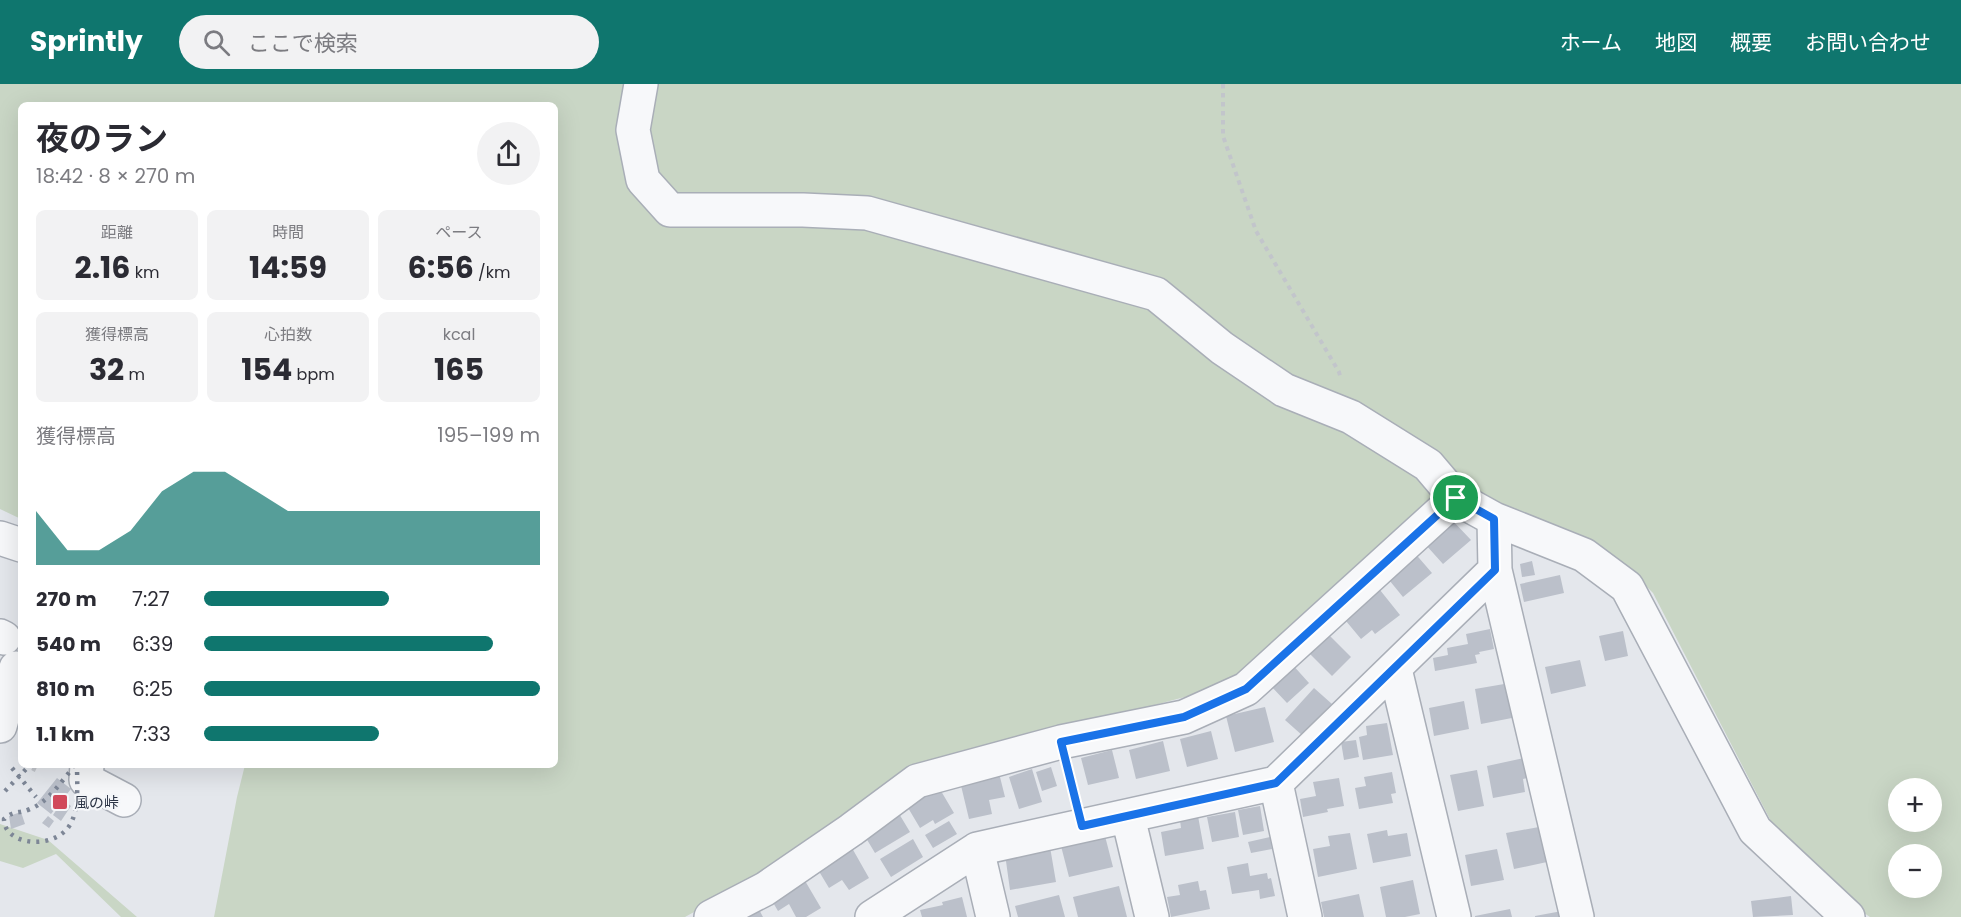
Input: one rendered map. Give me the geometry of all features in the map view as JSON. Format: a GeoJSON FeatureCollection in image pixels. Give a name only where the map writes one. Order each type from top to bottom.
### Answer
{"type":"FeatureCollection","features":[{"type":"Feature","properties":{"kind":"street"},"geometry":{"type":"LineString","coordinates":[[638,85],[633,130],[643,180],[670,210],[803,210],[867,213],[1156,294],[1222,348],[1284,390],[1351,417],[1428,465],[1456,498],[1494,519],[1584,555],[1627,587],[1755,830],[1848,917]]}},
{"type":"Feature","properties":{"kind":"street"},"geometry":{"type":"LineString","coordinates":[[711,917],[765,889],[917,782],[1061,742],[1184,717],[1246,689],[1456,498]]}},
{"type":"Feature","properties":{"kind":"street"},"geometry":{"type":"LineString","coordinates":[[1494,519],[1495,570],[1577,917]]}},
{"type":"Feature","properties":{"kind":"street"},"geometry":{"type":"LineString","coordinates":[[0,538],[18,544]]}},
{"type":"Feature","properties":{"kind":"street"},"geometry":{"type":"LineString","coordinates":[[873,917],[977,849],[1276,783],[1495,570]]}},
{"type":"Feature","properties":{"kind":"street"},"geometry":{"type":"LineString","coordinates":[[0,726],[16,668]]}},
{"type":"Feature","properties":{"kind":"street"},"geometry":{"type":"LineString","coordinates":[[1395,669],[1454,917]]}},
{"type":"Feature","properties":{"kind":"street"},"geometry":{"type":"LineString","coordinates":[[87,768],[86,780],[124,800]]}},
{"type":"Feature","properties":{"kind":"street"},"geometry":{"type":"LineString","coordinates":[[1276,783],[1305,917]]}},
{"type":"Feature","properties":{"kind":"street"},"geometry":{"type":"LineString","coordinates":[[1128,817],[1152,917]]}},
{"type":"Feature","properties":{"kind":"street"},"geometry":{"type":"LineString","coordinates":[[977,849],[993,917]]}},
{"type":"Feature","properties":{"kind":"path"},"geometry":{"type":"LineString","coordinates":[[1223,84],[1223,136],[1256,231],[1339,372],[1351,417]]}},
{"type":"Feature","properties":{"kind":"path"},"geometry":{"type":"LineString","coordinates":[[1061,742],[1082,826]]}},
{"type":"Feature","properties":{"kind":"green space"},"geometry":{"type":"Polygon","coordinates":[[[0,84],[1961,84],[1961,917],[1870,917],[1839,896],[1775,829],[1653,593],[1632,572],[1455,488],[1245,681],[906,771],[761,875],[685,917],[214,917],[244,768],[558,768],[558,102],[18,102],[18,518],[0,509],[0,84]]]}},
{"type":"Feature","properties":{"kind":"green space"},"geometry":{"type":"Polygon","coordinates":[[[0,824],[48,840],[137,917],[121,917],[56,854],[23,868],[0,861],[0,824]]]}},
{"type":"Feature","properties":{"kind":"building"},"geometry":{"type":"Polygon","coordinates":[[[1452,520],[1471,540],[1443,564],[1425,544],[1452,520]]]}},
{"type":"Feature","properties":{"kind":"building"},"geometry":{"type":"Polygon","coordinates":[[[1413,551],[1432,573],[1403,597],[1385,575],[1413,551]]]}},
{"type":"Feature","properties":{"kind":"building"},"geometry":{"type":"Polygon","coordinates":[[[1532,561],[1535,575],[1522,577],[1520,564],[1532,561]]]}},
{"type":"Feature","properties":{"kind":"building"},"geometry":{"type":"Polygon","coordinates":[[[1560,575],[1564,593],[1524,602],[1520,584],[1560,575]]]}},
{"type":"Feature","properties":{"kind":"building"},"geometry":{"type":"Polygon","coordinates":[[[1380,590],[1400,615],[1375,634],[1372,630],[1361,639],[1341,615],[1366,593],[1371,598],[1380,590]]]}},
{"type":"Feature","properties":{"kind":"building"},"geometry":{"type":"Polygon","coordinates":[[[1490,629],[1494,649],[1475,655],[1477,663],[1435,671],[1433,658],[1448,655],[1447,648],[1468,644],[1466,634],[1490,629]]]}},
{"type":"Feature","properties":{"kind":"building"},"geometry":{"type":"Polygon","coordinates":[[[1324,630],[1351,657],[1332,676],[1305,649],[1324,630]]]}},
{"type":"Feature","properties":{"kind":"building"},"geometry":{"type":"Polygon","coordinates":[[[1623,631],[1628,656],[1605,661],[1599,636],[1623,631]]]}},
{"type":"Feature","properties":{"kind":"building"},"geometry":{"type":"Polygon","coordinates":[[[1580,660],[1586,686],[1551,694],[1545,667],[1580,660]]]}},
{"type":"Feature","properties":{"kind":"building"},"geometry":{"type":"Polygon","coordinates":[[[1291,663],[1309,683],[1287,703],[1268,683],[1291,663]]]}},
{"type":"Feature","properties":{"kind":"building"},"geometry":{"type":"Polygon","coordinates":[[[1510,683],[1517,717],[1481,724],[1475,689],[1510,683]]]}},
{"type":"Feature","properties":{"kind":"building"},"geometry":{"type":"Polygon","coordinates":[[[1314,688],[1332,704],[1303,736],[1285,720],[1314,688]]]}},
{"type":"Feature","properties":{"kind":"building"},"geometry":{"type":"Polygon","coordinates":[[[1464,701],[1469,729],[1434,736],[1429,708],[1464,701]]]}},
{"type":"Feature","properties":{"kind":"building"},"geometry":{"type":"Polygon","coordinates":[[[1265,707],[1274,742],[1235,752],[1226,716],[1265,707]]]}},
{"type":"Feature","properties":{"kind":"building"},"geometry":{"type":"Polygon","coordinates":[[[1387,723],[1393,755],[1363,760],[1359,737],[1367,735],[1366,726],[1387,723]]]}},
{"type":"Feature","properties":{"kind":"building"},"geometry":{"type":"Polygon","coordinates":[[[1211,731],[1218,759],[1187,767],[1180,739],[1211,731]]]}},
{"type":"Feature","properties":{"kind":"building"},"geometry":{"type":"Polygon","coordinates":[[[1356,740],[1359,757],[1344,760],[1341,742],[1356,740]]]}},
{"type":"Feature","properties":{"kind":"building"},"geometry":{"type":"Polygon","coordinates":[[[1163,741],[1170,771],[1136,779],[1129,750],[1163,741]]]}},
{"type":"Feature","properties":{"kind":"building"},"geometry":{"type":"Polygon","coordinates":[[[1112,750],[1119,778],[1088,785],[1081,758],[1112,750]]]}},
{"type":"Feature","properties":{"kind":"building"},"geometry":{"type":"Polygon","coordinates":[[[1524,758],[1527,778],[1523,779],[1525,792],[1493,798],[1487,766],[1524,758]]]}},
{"type":"Feature","properties":{"kind":"building"},"geometry":{"type":"Polygon","coordinates":[[[997,765],[1005,797],[989,800],[992,814],[969,819],[958,773],[997,765]]]}},
{"type":"Feature","properties":{"kind":"building"},"geometry":{"type":"Polygon","coordinates":[[[1051,767],[1057,786],[1042,791],[1036,772],[1051,767]]]}},
{"type":"Feature","properties":{"kind":"building"},"geometry":{"type":"Polygon","coordinates":[[[1032,769],[1042,802],[1019,809],[1009,777],[1032,769]]]}},
{"type":"Feature","properties":{"kind":"building"},"geometry":{"type":"Polygon","coordinates":[[[1477,770],[1484,806],[1458,811],[1450,775],[1477,770]]]}},
{"type":"Feature","properties":{"kind":"building"},"geometry":{"type":"Polygon","coordinates":[[[1392,772],[1396,793],[1391,794],[1393,803],[1359,809],[1355,788],[1366,786],[1364,777],[1392,772]]]}},
{"type":"Feature","properties":{"kind":"building"},"geometry":{"type":"Polygon","coordinates":[[[57,778],[71,789],[51,814],[37,803],[57,778]]]}},
{"type":"Feature","properties":{"kind":"building"},"geometry":{"type":"Polygon","coordinates":[[[1339,778],[1344,806],[1303,817],[1300,799],[1316,796],[1313,782],[1339,778]]]}},
{"type":"Feature","properties":{"kind":"building"},"geometry":{"type":"Polygon","coordinates":[[[932,784],[938,793],[941,791],[954,813],[935,824],[933,820],[920,828],[904,801],[932,784]]]}},
{"type":"Feature","properties":{"kind":"building"},"geometry":{"type":"Polygon","coordinates":[[[63,800],[71,806],[61,821],[53,815],[63,800]]]}},
{"type":"Feature","properties":{"kind":"building"},"geometry":{"type":"Polygon","coordinates":[[[1260,806],[1264,831],[1243,835],[1238,810],[1260,806]]]}},
{"type":"Feature","properties":{"kind":"building"},"geometry":{"type":"Polygon","coordinates":[[[21,812],[25,824],[11,829],[9,816],[21,812]]]}},
{"type":"Feature","properties":{"kind":"building"},"geometry":{"type":"Polygon","coordinates":[[[898,812],[910,832],[875,853],[863,833],[898,812]]]}},
{"type":"Feature","properties":{"kind":"building"},"geometry":{"type":"Polygon","coordinates":[[[1235,812],[1239,837],[1212,842],[1207,817],[1235,812]]]}},
{"type":"Feature","properties":{"kind":"building"},"geometry":{"type":"Polygon","coordinates":[[[48,816],[54,821],[49,828],[42,823],[48,816]]]}},
{"type":"Feature","properties":{"kind":"building"},"geometry":{"type":"Polygon","coordinates":[[[1198,816],[1204,849],[1165,856],[1161,832],[1181,828],[1180,820],[1198,816]]]}},
{"type":"Feature","properties":{"kind":"building"},"geometry":{"type":"Polygon","coordinates":[[[949,821],[957,834],[933,848],[925,835],[949,821]]]}},
{"type":"Feature","properties":{"kind":"building"},"geometry":{"type":"Polygon","coordinates":[[[1539,827],[1547,862],[1514,869],[1506,833],[1539,827]]]}},
{"type":"Feature","properties":{"kind":"building"},"geometry":{"type":"Polygon","coordinates":[[[1387,830],[1388,836],[1407,833],[1411,856],[1373,863],[1367,834],[1387,830]]]}},
{"type":"Feature","properties":{"kind":"building"},"geometry":{"type":"Polygon","coordinates":[[[1350,833],[1357,869],[1318,877],[1313,849],[1330,846],[1328,836],[1350,833]]]}},
{"type":"Feature","properties":{"kind":"building"},"geometry":{"type":"Polygon","coordinates":[[[1105,836],[1113,867],[1069,877],[1061,846],[1105,836]]]}},
{"type":"Feature","properties":{"kind":"building"},"geometry":{"type":"Polygon","coordinates":[[[1270,837],[1272,849],[1251,853],[1248,842],[1270,837]]]}},
{"type":"Feature","properties":{"kind":"building"},"geometry":{"type":"Polygon","coordinates":[[[913,839],[923,857],[891,877],[880,859],[913,839]]]}},
{"type":"Feature","properties":{"kind":"building"},"geometry":{"type":"Polygon","coordinates":[[[1050,847],[1056,882],[1010,890],[1005,854],[1050,847]]]}},
{"type":"Feature","properties":{"kind":"building"},"geometry":{"type":"Polygon","coordinates":[[[852,848],[869,878],[849,890],[842,880],[829,888],[817,868],[852,848]]]}},
{"type":"Feature","properties":{"kind":"building"},"geometry":{"type":"Polygon","coordinates":[[[1497,849],[1504,880],[1471,886],[1465,855],[1497,849]]]}},
{"type":"Feature","properties":{"kind":"building"},"geometry":{"type":"Polygon","coordinates":[[[1248,863],[1250,876],[1267,873],[1268,879],[1271,878],[1275,896],[1260,899],[1259,890],[1232,894],[1227,867],[1248,863]]]}},
{"type":"Feature","properties":{"kind":"building"},"geometry":{"type":"Polygon","coordinates":[[[801,874],[821,908],[806,917],[796,917],[789,904],[778,911],[768,894],[801,874]]]}},
{"type":"Feature","properties":{"kind":"building"},"geometry":{"type":"Polygon","coordinates":[[[1413,880],[1420,914],[1386,917],[1380,887],[1413,880]]]}},
{"type":"Feature","properties":{"kind":"building"},"geometry":{"type":"Polygon","coordinates":[[[1198,881],[1200,891],[1206,890],[1210,909],[1171,917],[1167,897],[1180,895],[1178,885],[1198,881]]]}},
{"type":"Feature","properties":{"kind":"building"},"geometry":{"type":"Polygon","coordinates":[[[1119,886],[1127,917],[1078,917],[1073,897],[1119,886]]]}},
{"type":"Feature","properties":{"kind":"building"},"geometry":{"type":"Polygon","coordinates":[[[1359,894],[1364,917],[1324,917],[1321,902],[1359,894]]]}},
{"type":"Feature","properties":{"kind":"building"},"geometry":{"type":"Polygon","coordinates":[[[1059,895],[1065,917],[1018,917],[1015,906],[1059,895]]]}},
{"type":"Feature","properties":{"kind":"building"},"geometry":{"type":"Polygon","coordinates":[[[1791,896],[1793,915],[1753,917],[1751,901],[1791,896]]]}},
{"type":"Feature","properties":{"kind":"building"},"geometry":{"type":"Polygon","coordinates":[[[962,897],[967,917],[922,917],[920,910],[943,905],[942,902],[962,897]]]}},
{"type":"Feature","properties":{"kind":"building"},"geometry":{"type":"Polygon","coordinates":[[[755,902],[763,917],[725,917],[755,902]]]}},
{"type":"Feature","properties":{"kind":"building"},"geometry":{"type":"Polygon","coordinates":[[[1510,909],[1512,917],[1475,917],[1475,916],[1510,909]]]}},
{"type":"Feature","properties":{"kind":"building"},"geometry":{"type":"Polygon","coordinates":[[[1562,911],[1563,917],[1535,917],[1535,916],[1562,911]]]}},
{"type":"Feature","properties":{"kind":"railway"},"geometry":{"type":"LineString","coordinates":[[12,768],[36,797]]}},
{"type":"Feature","properties":{"kind":"railway"},"geometry":{"type":"LineString","coordinates":[[5,791],[27,768]]}},
{"type":"Feature","properties":{"kind":"railway"},"geometry":{"type":"LineString","coordinates":[[72,768],[42,802],[4,819],[6,828],[13,835],[33,842],[45,841],[65,831],[72,821],[76,808],[77,768]]}},
{"type":"Feature","properties":{"kind":"place","name":"風の峠"},"geometry":{"type":"Point","coordinates":[60,802]}},
{"type":"Feature","properties":{"kind":"route"},"geometry":{"type":"LineString","coordinates":[[1456,498],[1494,519],[1495,570],[1276,783],[1082,826],[1061,742],[1184,717],[1246,689],[1456,498]]}}]}
